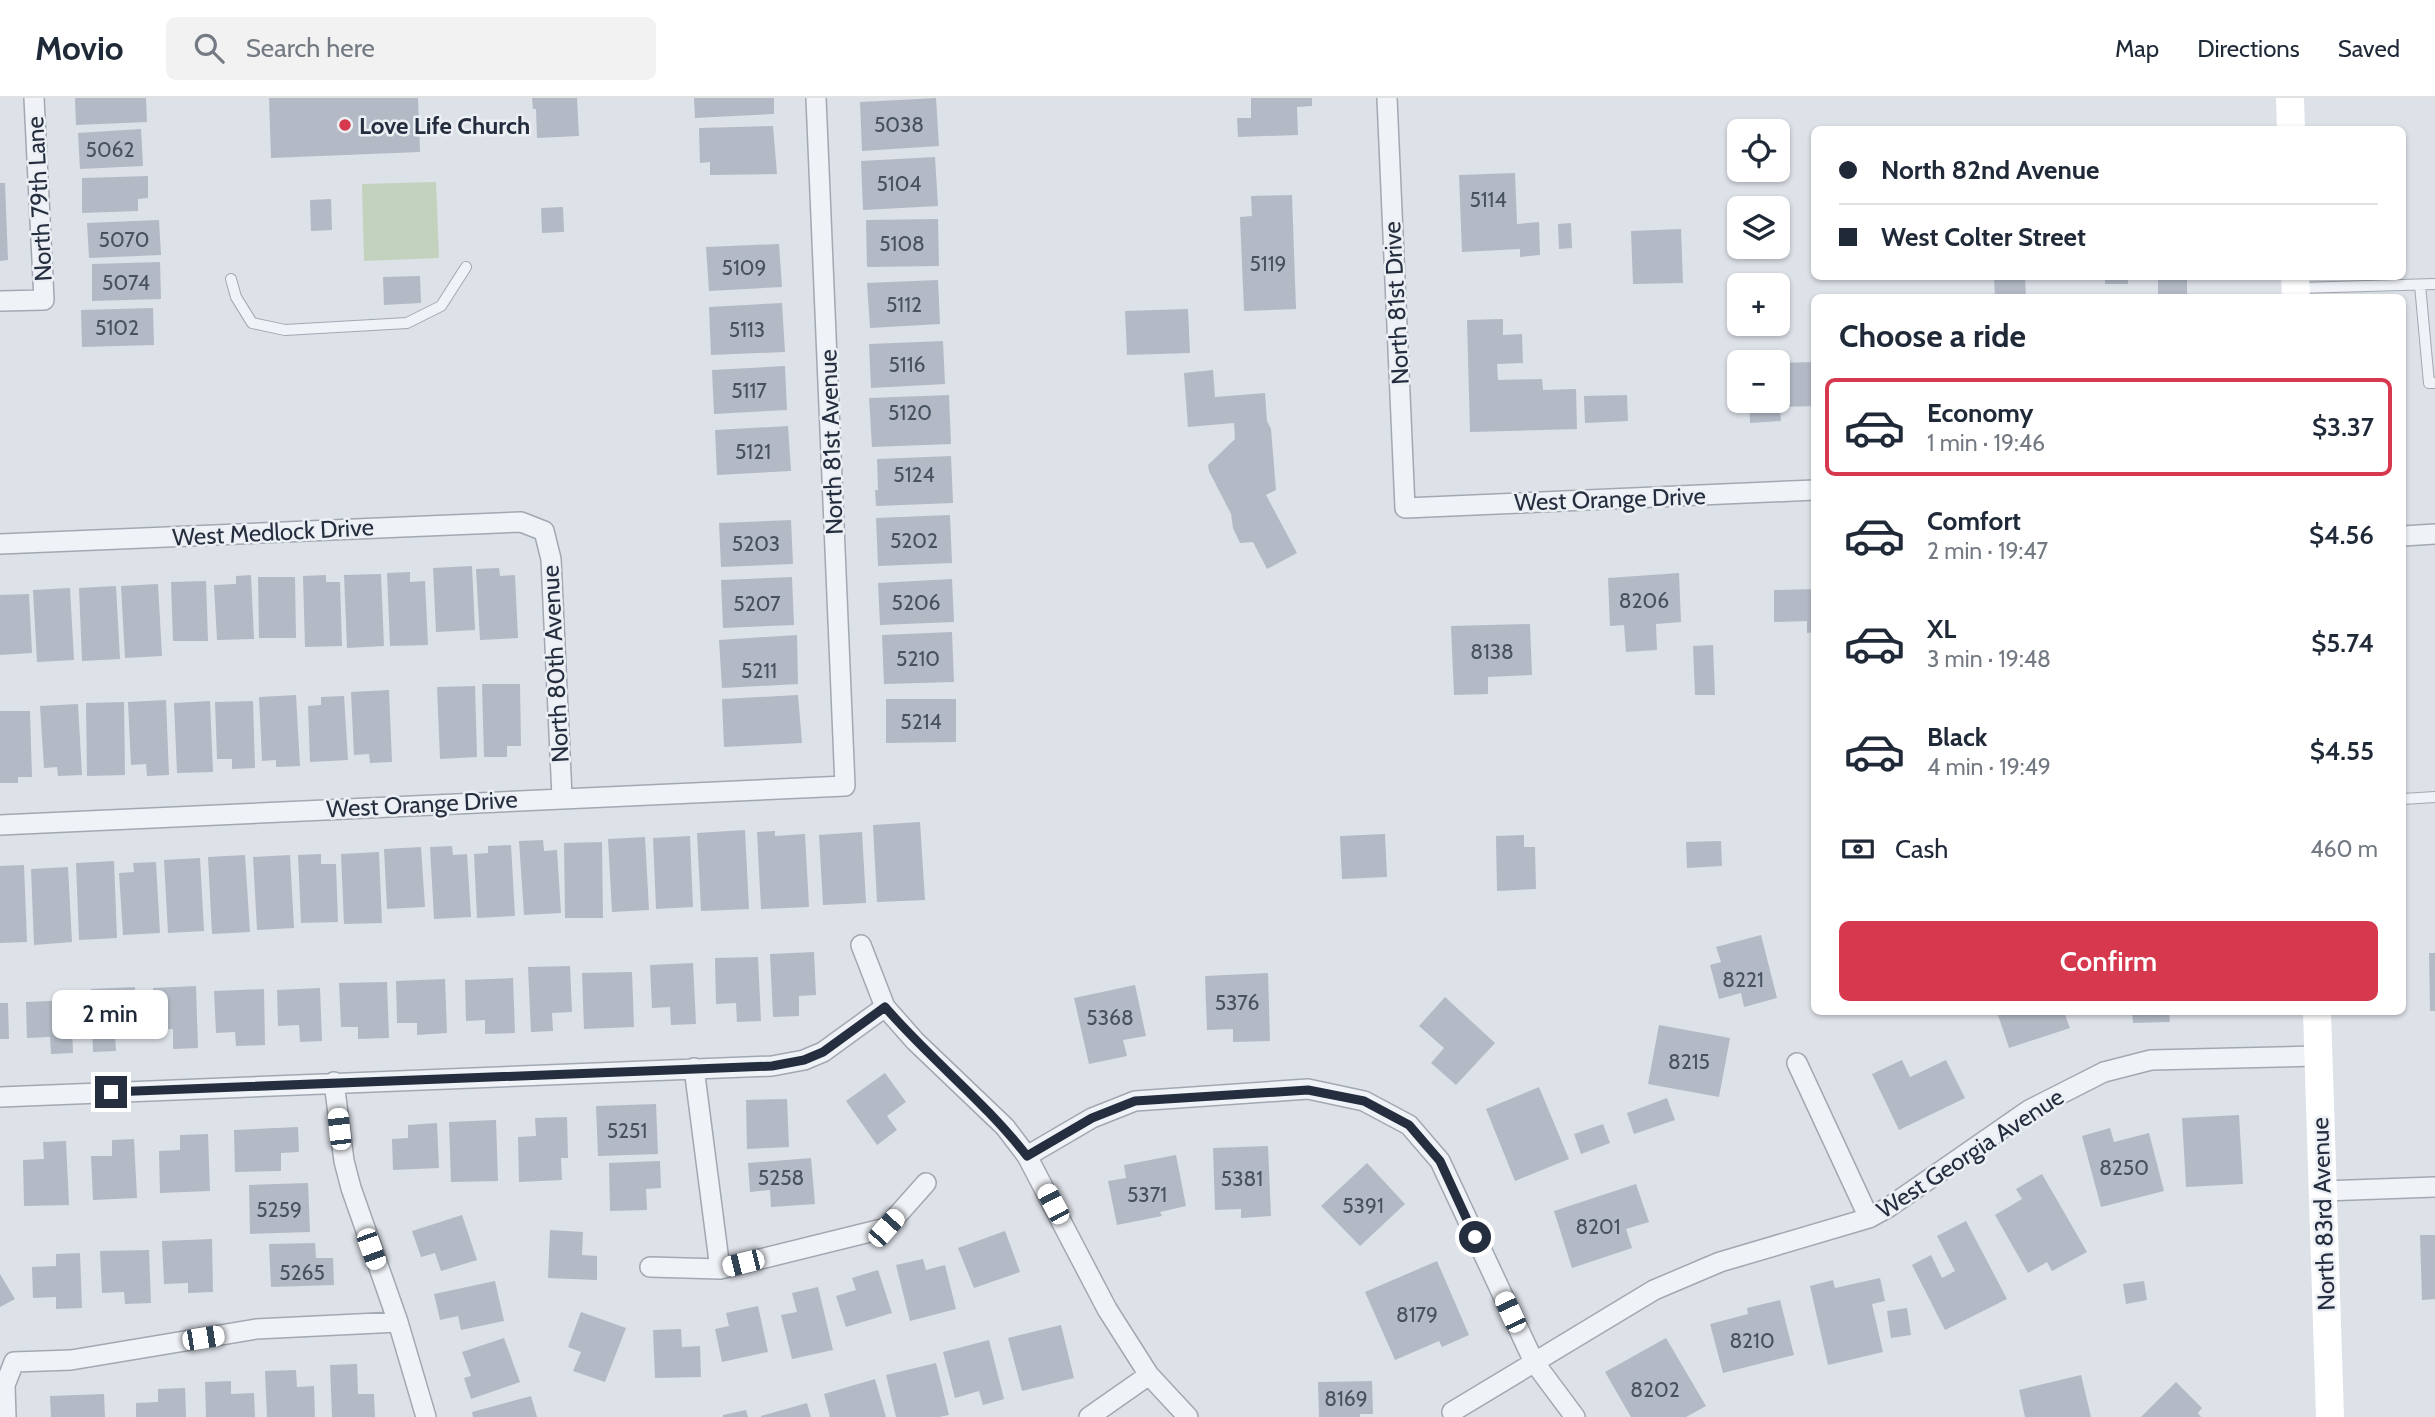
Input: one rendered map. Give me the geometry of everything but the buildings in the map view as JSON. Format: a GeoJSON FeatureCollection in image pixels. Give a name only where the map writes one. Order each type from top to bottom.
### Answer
{"type":"FeatureCollection","features":[{"type":"Feature","properties":{"kind":"main road"},"geometry":{"type":"LineString","coordinates":[[2290,98],[2291,126]]}},
{"type":"Feature","properties":{"kind":"main road","name":"North 83rd Avenue"},"geometry":{"type":"LineString","coordinates":[[2317,1015],[2330,1417]]}},
{"type":"Feature","properties":{"kind":"street","name":"North 79th Lane"},"geometry":{"type":"LineString","coordinates":[[0,301],[44,300],[34,98]]}},
{"type":"Feature","properties":{"kind":"street","name":"North 81st Avenue"},"geometry":{"type":"LineString","coordinates":[[816,98],[845,786]]}},
{"type":"Feature","properties":{"kind":"street","name":"North 81st Drive"},"geometry":{"type":"LineString","coordinates":[[1387,98],[1405,508]]}},
{"type":"Feature","properties":{"kind":"street","name":"West Orange Drive"},"geometry":{"type":"LineString","coordinates":[[1405,508],[1811,490]]}},
{"type":"Feature","properties":{"kind":"street","name":"West Medlock Drive"},"geometry":{"type":"LineString","coordinates":[[0,544],[522,522],[544,531]]}},
{"type":"Feature","properties":{"kind":"street","name":"North 80th Avenue"},"geometry":{"type":"LineString","coordinates":[[544,531],[551,559],[562,797]]}},
{"type":"Feature","properties":{"kind":"street"},"geometry":{"type":"LineString","coordinates":[[2406,536],[2435,534]]}},
{"type":"Feature","properties":{"kind":"street","name":"West Orange Drive"},"geometry":{"type":"LineString","coordinates":[[0,825],[845,786]]}},
{"type":"Feature","properties":{"kind":"street"},"geometry":{"type":"LineString","coordinates":[[861,945],[885,1007],[915,1041],[1005,1128],[1027,1156],[1107,1309],[1149,1375],[1188,1417]]}},
{"type":"Feature","properties":{"kind":"street"},"geometry":{"type":"LineString","coordinates":[[0,1097],[772,1066],[804,1060],[823,1052],[885,1007]]}},
{"type":"Feature","properties":{"kind":"street","name":"West Georgia Avenue"},"geometry":{"type":"LineString","coordinates":[[1452,1412],[1654,1290],[1720,1262],[1868,1218],[1889,1207],[2029,1110],[2104,1072],[2151,1060],[2318,1056]]}},
{"type":"Feature","properties":{"kind":"street"},"geometry":{"type":"LineString","coordinates":[[1797,1063],[1868,1218]]}},
{"type":"Feature","properties":{"kind":"street"},"geometry":{"type":"LineString","coordinates":[[694,1068],[720,1269]]}},
{"type":"Feature","properties":{"kind":"street"},"geometry":{"type":"LineString","coordinates":[[334,1082],[344,1161],[398,1322],[426,1417]]}},
{"type":"Feature","properties":{"kind":"street"},"geometry":{"type":"LineString","coordinates":[[1027,1156],[1092,1118],[1135,1101],[1308,1090],[1364,1101],[1409,1125],[1440,1161],[1534,1362],[1575,1417]]}},
{"type":"Feature","properties":{"kind":"street"},"geometry":{"type":"LineString","coordinates":[[650,1267],[720,1269],[886,1228],[926,1183]]}},
{"type":"Feature","properties":{"kind":"street"},"geometry":{"type":"LineString","coordinates":[[2323,1191],[2435,1187]]}},
{"type":"Feature","properties":{"kind":"street"},"geometry":{"type":"LineString","coordinates":[[6,1417],[5,1385],[14,1362],[71,1360],[256,1329],[398,1322]]}},
{"type":"Feature","properties":{"kind":"street"},"geometry":{"type":"LineString","coordinates":[[1089,1417],[1149,1375]]}},
{"type":"Feature","properties":{"kind":"lane"},"geometry":{"type":"LineString","coordinates":[[231,279],[236,297],[252,323],[285,330],[350,328],[407,323],[441,306],[466,267]]}},
{"type":"Feature","properties":{"kind":"lane"},"geometry":{"type":"LineString","coordinates":[[2296,288],[2435,284]]}},
{"type":"Feature","properties":{"kind":"lane"},"geometry":{"type":"LineString","coordinates":[[2420,285],[2429,383],[2435,383]]}},
{"type":"Feature","properties":{"kind":"lane"},"geometry":{"type":"LineString","coordinates":[[2406,799],[2435,797]]}},
{"type":"Feature","properties":{"kind":"green space"},"geometry":{"type":"Polygon","coordinates":[[[436,182],[439,258],[364,261],[362,184],[436,182]]]}},
{"type":"Feature","properties":{"kind":"place","name":"Love Life Church"},"geometry":{"type":"Point","coordinates":[345,125]}},
{"type":"Feature","properties":{"kind":"route"},"geometry":{"type":"LineString","coordinates":[[111,1092],[772,1066],[804,1060],[823,1052],[885,1007],[915,1041],[1005,1128],[1027,1156],[1092,1118],[1135,1101],[1308,1090],[1364,1101],[1409,1125],[1440,1161],[1475,1237]]}}]}
